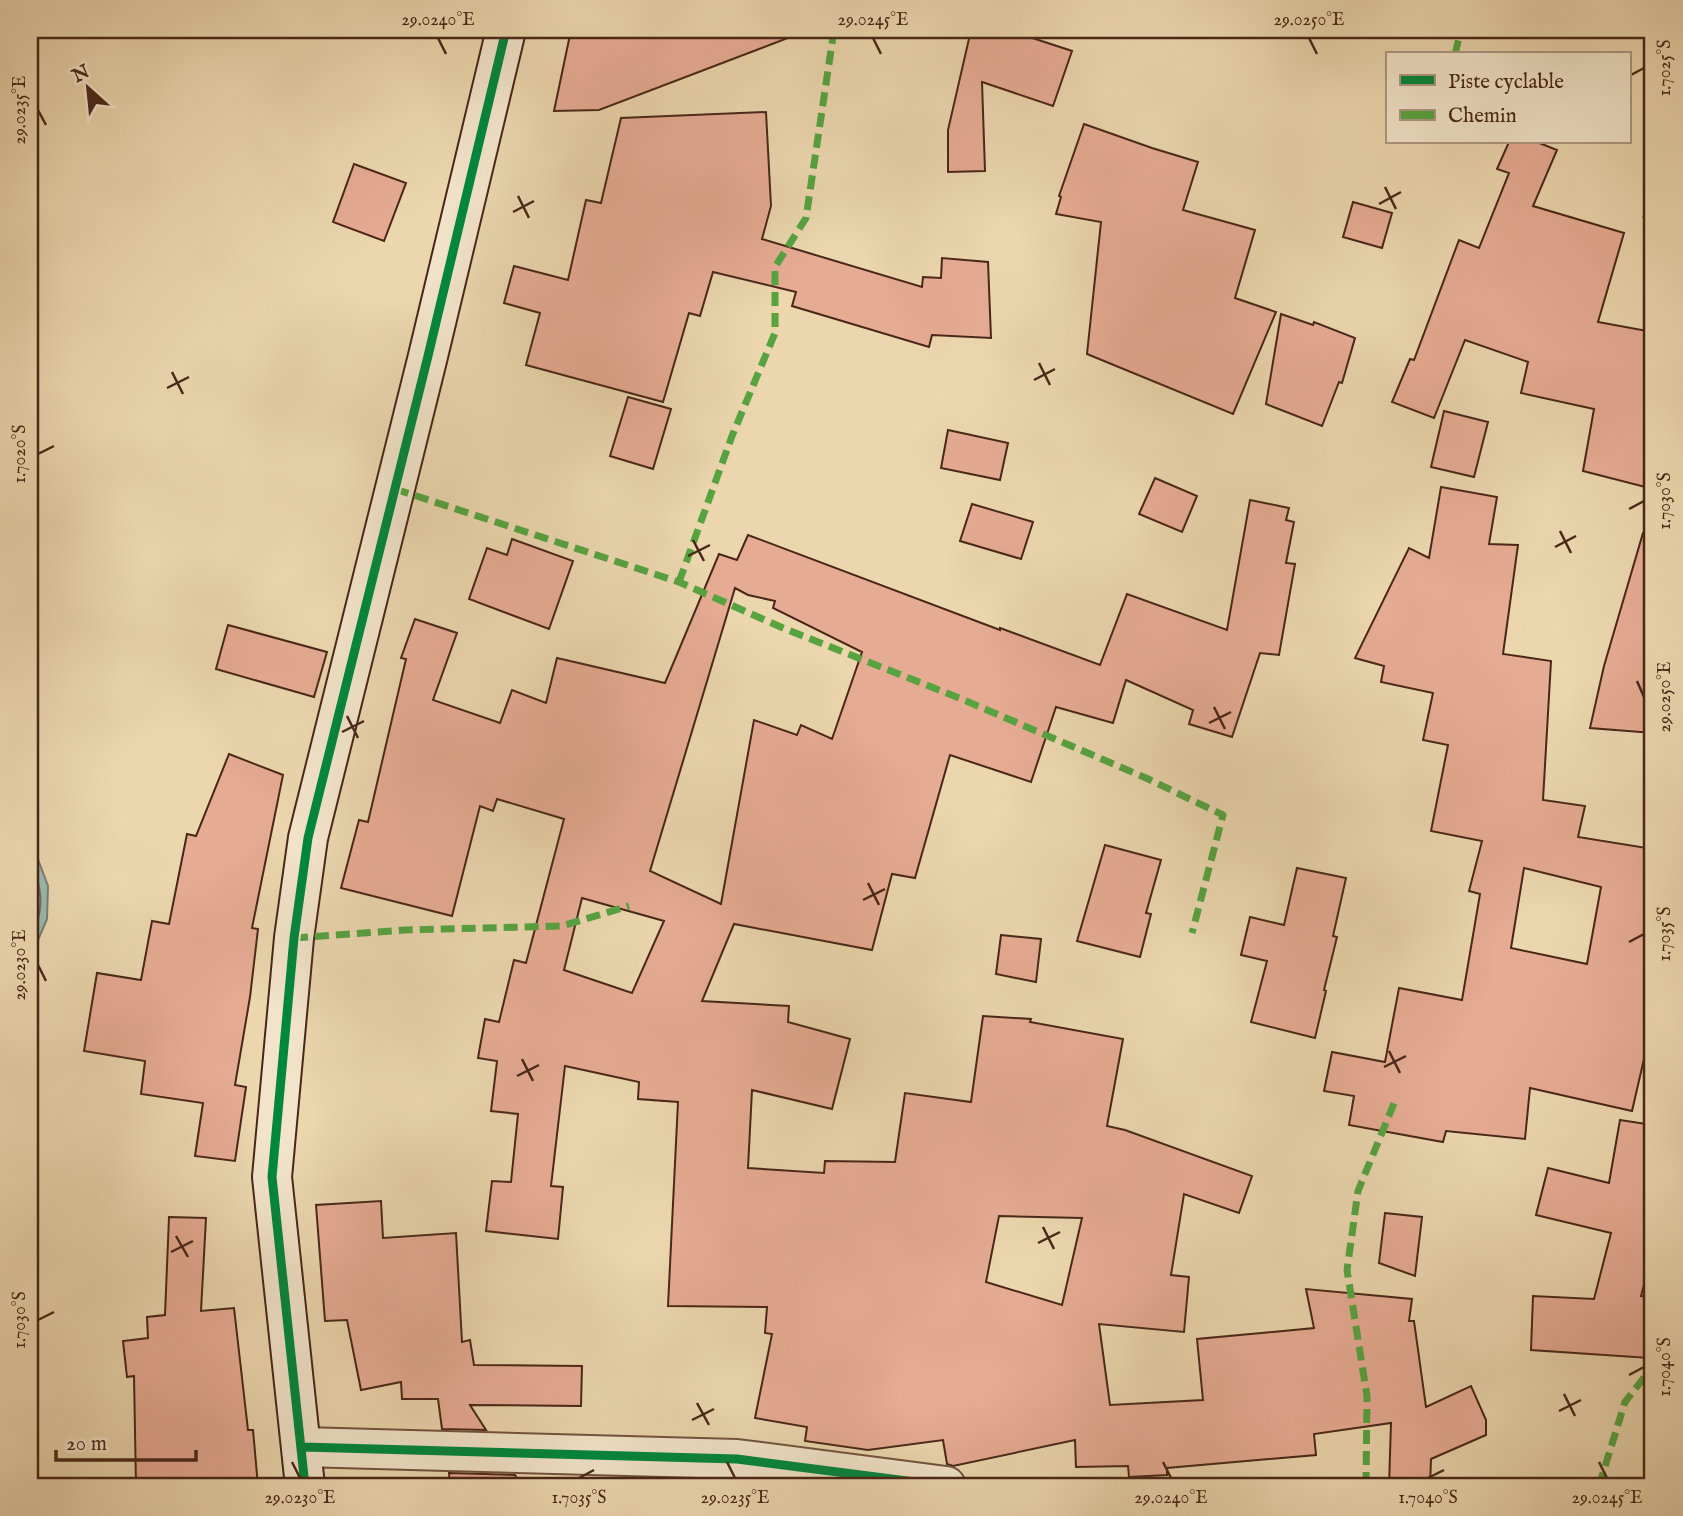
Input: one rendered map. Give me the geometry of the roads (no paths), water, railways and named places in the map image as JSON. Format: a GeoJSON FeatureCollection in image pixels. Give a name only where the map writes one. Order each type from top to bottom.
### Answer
{"type":"FeatureCollection","features":[{"type":"Feature","properties":{"kind":"street"},"geometry":{"type":"LineString","coordinates":[[305,1486],[303,1447],[272,1177],[294,938],[307,838],[428,356],[506,30]]}},
{"type":"Feature","properties":{"kind":"street"},"geometry":{"type":"LineString","coordinates":[[303,1447],[737,1459],[946,1486]]}},
{"type":"Feature","properties":{"kind":"water"},"geometry":{"type":"Polygon","coordinates":[[[30,838],[48,886],[47,919],[30,959],[30,838]]]}}]}
